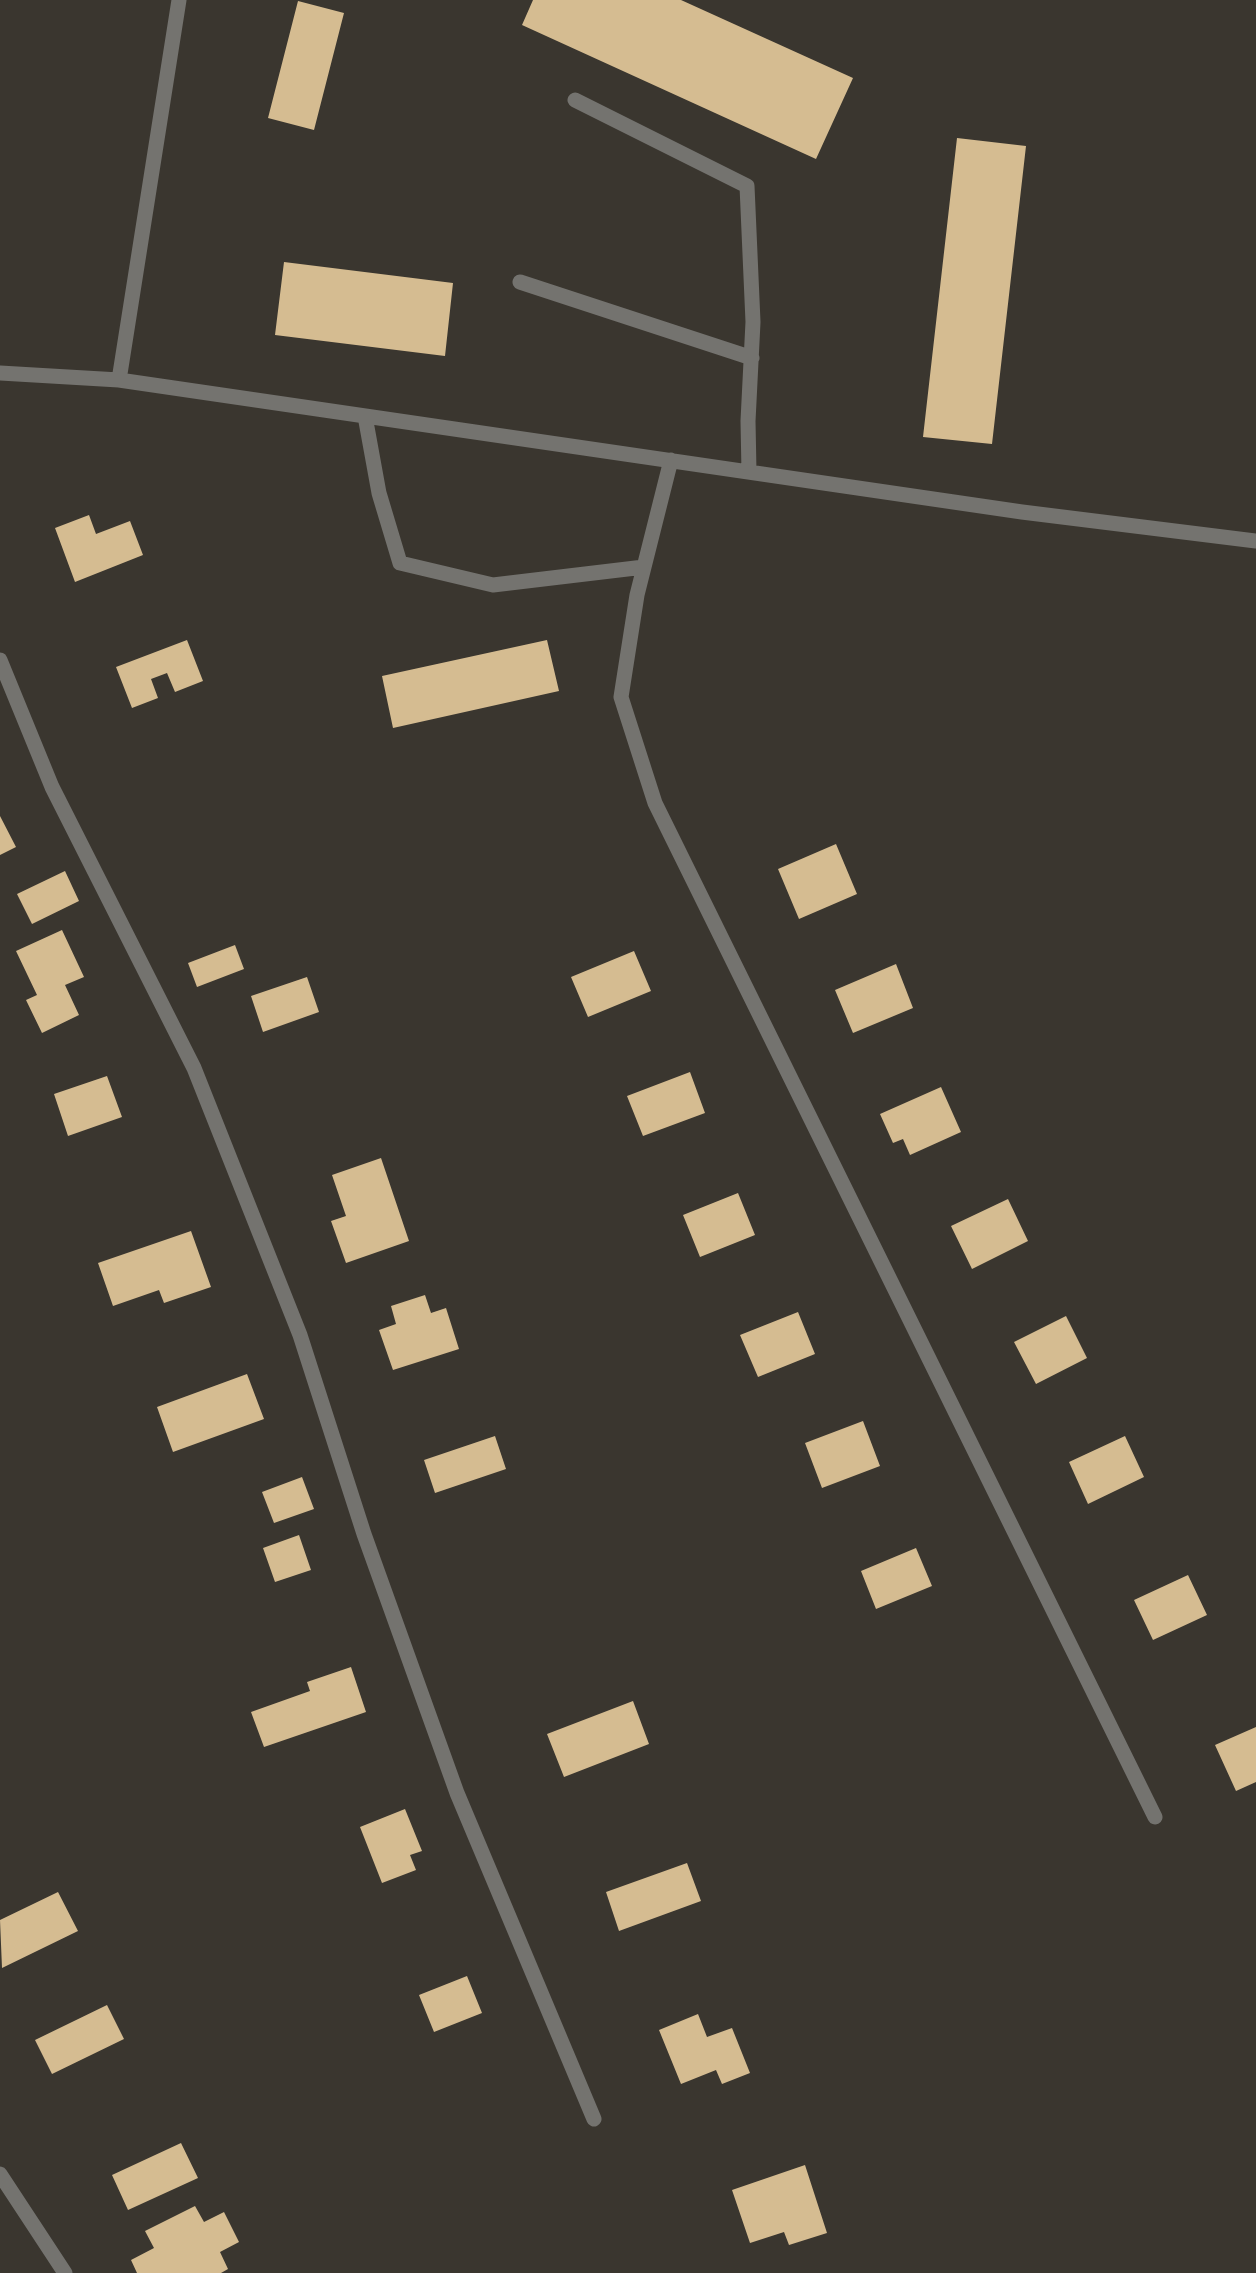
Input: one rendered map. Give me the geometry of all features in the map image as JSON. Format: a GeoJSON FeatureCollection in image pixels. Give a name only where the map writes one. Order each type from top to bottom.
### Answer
{"type":"FeatureCollection","features":[{"type":"Feature","properties":{"kind":"street"},"geometry":{"type":"LineString","coordinates":[[119,381],[179,0]]}},
{"type":"Feature","properties":{"kind":"street"},"geometry":{"type":"LineString","coordinates":[[575,100],[747,186],[752,358],[748,421],[749,472]]}},
{"type":"Feature","properties":{"kind":"street"},"geometry":{"type":"LineString","coordinates":[[520,282],[752,358]]}},
{"type":"Feature","properties":{"kind":"street"},"geometry":{"type":"LineString","coordinates":[[0,373],[119,381],[1022,512],[1256,541]]}},
{"type":"Feature","properties":{"kind":"street"},"geometry":{"type":"LineString","coordinates":[[365,416],[379,493],[400,563],[493,585],[644,567]]}},
{"type":"Feature","properties":{"kind":"street"},"geometry":{"type":"LineString","coordinates":[[671,460],[644,567],[621,697],[655,803],[1155,1817]]}},
{"type":"Feature","properties":{"kind":"street"},"geometry":{"type":"LineString","coordinates":[[0,660],[52,788],[194,1068],[300,1335],[364,1534],[457,1793],[594,2120]]}},
{"type":"Feature","properties":{"kind":"street"},"geometry":{"type":"LineString","coordinates":[[0,2174],[64,2273]]}},
{"type":"Feature","properties":{"kind":"building"},"geometry":{"type":"Polygon","coordinates":[[[533,0],[681,0],[853,78],[816,159],[522,25],[533,0]]]}},
{"type":"Feature","properties":{"kind":"building"},"geometry":{"type":"Polygon","coordinates":[[[298,1],[344,13],[314,130],[268,118],[298,1]]]}},
{"type":"Feature","properties":{"kind":"building"},"geometry":{"type":"Polygon","coordinates":[[[957,138],[1026,146],[992,444],[923,437],[957,138]]]}},
{"type":"Feature","properties":{"kind":"building"},"geometry":{"type":"Polygon","coordinates":[[[284,262],[453,283],[445,356],[275,335],[284,262]]]}},
{"type":"Feature","properties":{"kind":"building"},"geometry":{"type":"Polygon","coordinates":[[[89,515],[96,534],[130,521],[143,555],[75,582],[55,528],[89,515]]]}},
{"type":"Feature","properties":{"kind":"building"},"geometry":{"type":"Polygon","coordinates":[[[187,640],[203,681],[175,692],[167,673],[151,679],[158,698],[132,708],[116,667],[187,640]]]}},
{"type":"Feature","properties":{"kind":"building"},"geometry":{"type":"Polygon","coordinates":[[[547,640],[559,691],[393,728],[382,676],[547,640]]]}},
{"type":"Feature","properties":{"kind":"building"},"geometry":{"type":"Polygon","coordinates":[[[0,816],[16,847],[0,855],[0,816]]]}},
{"type":"Feature","properties":{"kind":"building"},"geometry":{"type":"Polygon","coordinates":[[[836,844],[857,894],[799,919],[778,869],[836,844]]]}},
{"type":"Feature","properties":{"kind":"building"},"geometry":{"type":"Polygon","coordinates":[[[65,871],[79,901],[32,924],[17,894],[65,871]]]}},
{"type":"Feature","properties":{"kind":"building"},"geometry":{"type":"Polygon","coordinates":[[[62,930],[84,977],[65,985],[79,1015],[42,1033],[26,1000],[37,995],[16,951],[62,930]]]}},
{"type":"Feature","properties":{"kind":"building"},"geometry":{"type":"Polygon","coordinates":[[[235,945],[244,969],[197,987],[188,963],[235,945]]]}},
{"type":"Feature","properties":{"kind":"building"},"geometry":{"type":"Polygon","coordinates":[[[634,951],[651,991],[588,1017],[571,977],[634,951]]]}},
{"type":"Feature","properties":{"kind":"building"},"geometry":{"type":"Polygon","coordinates":[[[896,964],[913,1008],[853,1033],[835,990],[896,964]]]}},
{"type":"Feature","properties":{"kind":"building"},"geometry":{"type":"Polygon","coordinates":[[[307,977],[319,1012],[263,1032],[251,996],[307,977]]]}},
{"type":"Feature","properties":{"kind":"building"},"geometry":{"type":"Polygon","coordinates":[[[690,1072],[705,1113],[643,1136],[627,1096],[690,1072]]]}},
{"type":"Feature","properties":{"kind":"building"},"geometry":{"type":"Polygon","coordinates":[[[107,1076],[122,1117],[68,1136],[54,1094],[107,1076]]]}},
{"type":"Feature","properties":{"kind":"building"},"geometry":{"type":"Polygon","coordinates":[[[941,1087],[961,1132],[910,1155],[903,1139],[893,1143],[880,1114],[941,1087]]]}},
{"type":"Feature","properties":{"kind":"building"},"geometry":{"type":"Polygon","coordinates":[[[381,1158],[409,1241],[346,1263],[331,1221],[346,1216],[332,1175],[381,1158]]]}},
{"type":"Feature","properties":{"kind":"building"},"geometry":{"type":"Polygon","coordinates":[[[738,1193],[755,1235],[700,1257],[683,1215],[738,1193]]]}},
{"type":"Feature","properties":{"kind":"building"},"geometry":{"type":"Polygon","coordinates":[[[1008,1199],[1028,1241],[972,1269],[951,1226],[1008,1199]]]}},
{"type":"Feature","properties":{"kind":"building"},"geometry":{"type":"Polygon","coordinates":[[[191,1231],[211,1287],[164,1303],[159,1290],[113,1306],[98,1263],[191,1231]]]}},
{"type":"Feature","properties":{"kind":"building"},"geometry":{"type":"Polygon","coordinates":[[[425,1295],[431,1313],[446,1308],[459,1349],[393,1370],[379,1330],[396,1324],[391,1306],[425,1295]]]}},
{"type":"Feature","properties":{"kind":"building"},"geometry":{"type":"Polygon","coordinates":[[[798,1312],[815,1354],[758,1377],[740,1335],[798,1312]]]}},
{"type":"Feature","properties":{"kind":"building"},"geometry":{"type":"Polygon","coordinates":[[[1066,1316],[1087,1358],[1036,1384],[1014,1342],[1066,1316]]]}},
{"type":"Feature","properties":{"kind":"building"},"geometry":{"type":"Polygon","coordinates":[[[247,1374],[264,1419],[173,1452],[157,1407],[247,1374]]]}},
{"type":"Feature","properties":{"kind":"building"},"geometry":{"type":"Polygon","coordinates":[[[863,1421],[880,1466],[822,1488],[805,1443],[863,1421]]]}},
{"type":"Feature","properties":{"kind":"building"},"geometry":{"type":"Polygon","coordinates":[[[495,1436],[506,1469],[435,1493],[424,1460],[495,1436]]]}},
{"type":"Feature","properties":{"kind":"building"},"geometry":{"type":"Polygon","coordinates":[[[1125,1436],[1144,1477],[1088,1504],[1069,1462],[1125,1436]]]}},
{"type":"Feature","properties":{"kind":"building"},"geometry":{"type":"Polygon","coordinates":[[[302,1477],[314,1509],[274,1523],[262,1492],[302,1477]]]}},
{"type":"Feature","properties":{"kind":"building"},"geometry":{"type":"Polygon","coordinates":[[[299,1535],[311,1570],[275,1582],[263,1548],[299,1535]]]}},
{"type":"Feature","properties":{"kind":"building"},"geometry":{"type":"Polygon","coordinates":[[[916,1548],[932,1586],[876,1609],[861,1571],[916,1548]]]}},
{"type":"Feature","properties":{"kind":"building"},"geometry":{"type":"Polygon","coordinates":[[[1188,1575],[1207,1615],[1153,1640],[1134,1600],[1188,1575]]]}},
{"type":"Feature","properties":{"kind":"building"},"geometry":{"type":"Polygon","coordinates":[[[351,1667],[366,1712],[264,1747],[251,1712],[310,1691],[307,1682],[351,1667]]]}},
{"type":"Feature","properties":{"kind":"building"},"geometry":{"type":"Polygon","coordinates":[[[633,1701],[649,1744],[564,1777],[547,1734],[633,1701]]]}},
{"type":"Feature","properties":{"kind":"building"},"geometry":{"type":"Polygon","coordinates":[[[1256,1727],[1256,1782],[1236,1791],[1215,1745],[1256,1727]]]}},
{"type":"Feature","properties":{"kind":"building"},"geometry":{"type":"Polygon","coordinates":[[[405,1809],[422,1851],[410,1855],[416,1870],[382,1883],[360,1827],[405,1809]]]}},
{"type":"Feature","properties":{"kind":"building"},"geometry":{"type":"Polygon","coordinates":[[[687,1863],[701,1901],[619,1931],[606,1892],[687,1863]]]}},
{"type":"Feature","properties":{"kind":"building"},"geometry":{"type":"Polygon","coordinates":[[[58,1892],[78,1931],[2,1968],[0,1920],[58,1892]]]}},
{"type":"Feature","properties":{"kind":"building"},"geometry":{"type":"Polygon","coordinates":[[[467,1976],[482,2013],[434,2032],[419,1995],[467,1976]]]}},
{"type":"Feature","properties":{"kind":"building"},"geometry":{"type":"Polygon","coordinates":[[[107,2005],[124,2039],[52,2074],[35,2040],[107,2005]]]}},
{"type":"Feature","properties":{"kind":"building"},"geometry":{"type":"Polygon","coordinates":[[[698,2014],[707,2037],[732,2028],[750,2073],[722,2084],[716,2070],[681,2084],[659,2030],[698,2014]]]}},
{"type":"Feature","properties":{"kind":"building"},"geometry":{"type":"Polygon","coordinates":[[[181,2143],[198,2178],[128,2210],[112,2175],[181,2143]]]}},
{"type":"Feature","properties":{"kind":"building"},"geometry":{"type":"Polygon","coordinates":[[[805,2165],[827,2233],[789,2245],[784,2232],[750,2243],[732,2190],[805,2165]]]}},
{"type":"Feature","properties":{"kind":"building"},"geometry":{"type":"Polygon","coordinates":[[[195,2206],[204,2222],[224,2212],[239,2242],[220,2252],[228,2269],[221,2273],[137,2273],[131,2260],[154,2248],[145,2231],[195,2206]]]}}]}
